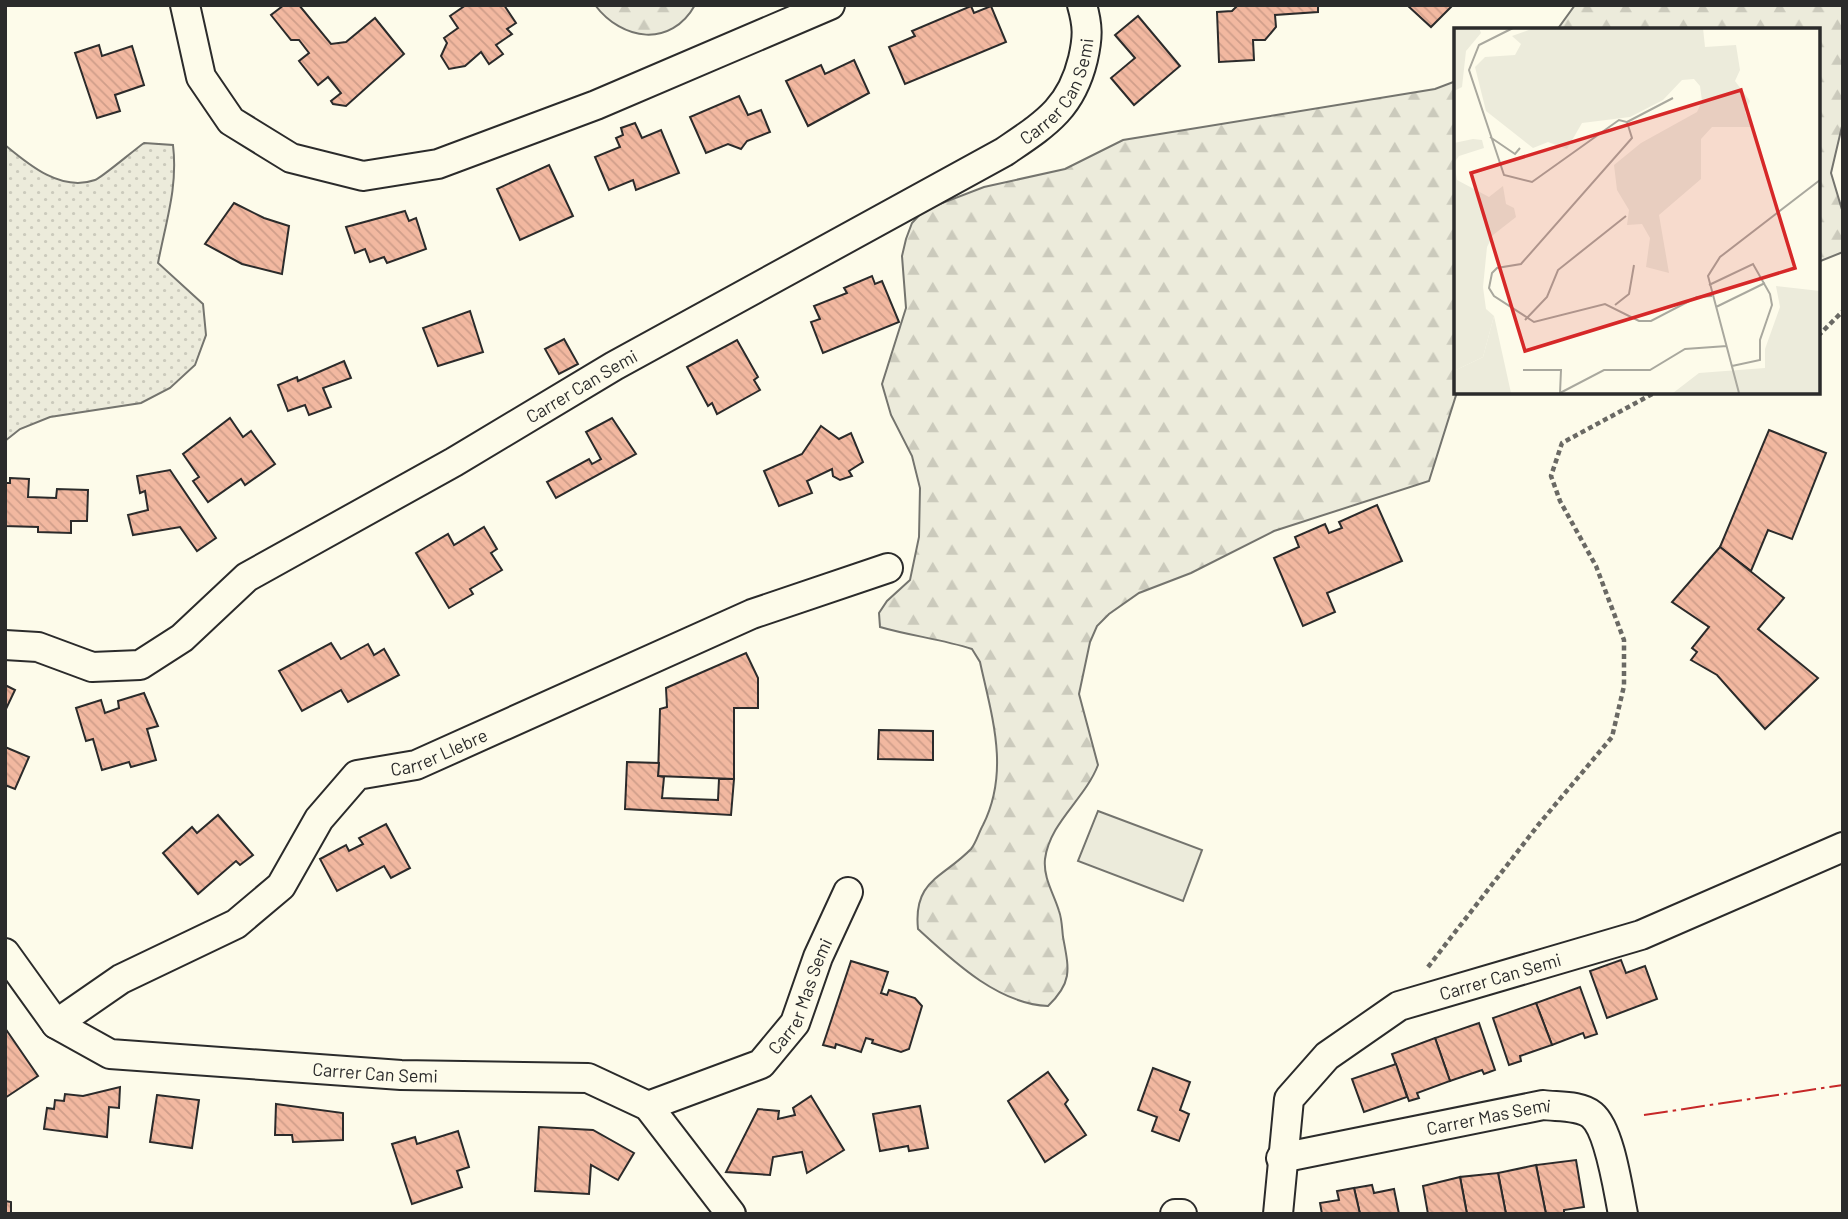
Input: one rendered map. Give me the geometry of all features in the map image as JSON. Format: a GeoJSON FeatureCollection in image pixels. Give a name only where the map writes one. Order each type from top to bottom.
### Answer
{"type":"FeatureCollection","features":[{"type":"Feature","properties":{"kind":"street"},"geometry":{"type":"LineString","coordinates":[[186,5],[201,77],[231,121],[291,158],[363,176],[450,159],[596,105],[830,5]]}},
{"type":"Feature","properties":{"kind":"street","name":"Carrer Can Semi"},"geometry":{"type":"LineString","coordinates":[[5,645],[38,647],[92,667],[140,665],[181,638],[247,577],[454,462],[614,366],[1004,152],[1045,124],[1076,88],[1090,30],[1082,5]]}},
{"type":"Feature","properties":{"kind":"street","name":"Carrer Llebre"},"geometry":{"type":"LineString","coordinates":[[56,1024],[121,979],[236,924],[281,886],[319,819],[357,775],[416,765],[752,614],[888,568]]}},
{"type":"Feature","properties":{"kind":"street","name":"Carrer Can Semi"},"geometry":{"type":"LineString","coordinates":[[1278,1214],[1281,1158],[1289,1099],[1327,1056],[1399,1006],[1641,935],[1843,848]]}},
{"type":"Feature","properties":{"kind":"street","name":"Carrer Mas Semi"},"geometry":{"type":"LineString","coordinates":[[648,1107],[761,1064],[795,1023],[818,957],[848,892]]}},
{"type":"Feature","properties":{"kind":"street","name":"Carrer Can Semi"},"geometry":{"type":"LineString","coordinates":[[5,953],[56,1024],[110,1054],[401,1075],[588,1078],[648,1107],[730,1214]]}},
{"type":"Feature","properties":{"kind":"street","name":"Carrer Mas Semi"},"geometry":{"type":"LineString","coordinates":[[1281,1158],[1544,1105],[1580,1109],[1593,1115],[1610,1149],[1623,1214]]}},
{"type":"Feature","properties":{"kind":"street"},"geometry":{"type":"LineString","coordinates":[[1175,1214],[1182,1214]]}},
{"type":"Feature","properties":{"kind":"path"},"geometry":{"type":"LineString","coordinates":[[1820,334],[1843,311]]}},
{"type":"Feature","properties":{"kind":"path"},"geometry":{"type":"LineString","coordinates":[[1429,997],[1424,973],[1482,895],[1612,737],[1624,686],[1624,640],[1597,566],[1560,501],[1551,476],[1562,443],[1652,394]]}},
{"type":"Feature","properties":{"kind":"green space"},"geometry":{"type":"Polygon","coordinates":[[[595,5],[695,5],[685,19],[673,28],[646,35],[619,26],[595,5]]]}},
{"type":"Feature","properties":{"kind":"green space"},"geometry":{"type":"Polygon","coordinates":[[[1575,5],[1843,5],[1843,122],[1831,173],[1843,213],[1843,252],[1820,261],[1820,28],[1558,28],[1575,5]]]}},
{"type":"Feature","properties":{"kind":"green space"},"geometry":{"type":"Polygon","coordinates":[[[1454,82],[1454,394],[1456,394],[1429,481],[1274,531],[1191,573],[1139,593],[1097,626],[1090,642],[1079,694],[1098,765],[1085,789],[1054,833],[1045,859],[1047,879],[1061,921],[1067,974],[1062,990],[1048,1006],[1012,998],[977,979],[918,929],[920,900],[925,890],[971,849],[976,841],[991,805],[997,764],[989,703],[980,662],[972,649],[880,627],[879,613],[887,601],[910,580],[919,537],[920,488],[912,456],[891,415],[882,384],[906,308],[902,256],[912,223],[924,210],[984,187],[1065,169],[1123,140],[1435,89],[1454,82]]]}},
{"type":"Feature","properties":{"kind":"green space"},"geometry":{"type":"Polygon","coordinates":[[[144,143],[173,145],[173,190],[158,263],[203,304],[206,335],[195,365],[170,388],[141,403],[50,417],[20,429],[5,441],[5,145],[46,174],[82,183],[95,180],[144,143]]]}},
{"type":"Feature","properties":{"kind":"green space"},"geometry":{"type":"Polygon","coordinates":[[[1098,811],[1202,850],[1183,901],[1078,861],[1098,811]]]}},
{"type":"Feature","properties":{"kind":"building"},"geometry":{"type":"Polygon","coordinates":[[[284,5],[299,5],[331,44],[346,42],[375,18],[404,54],[346,106],[333,104],[331,101],[341,93],[328,77],[318,85],[299,61],[309,53],[299,40],[291,40],[271,15],[284,5]]]}},
{"type":"Feature","properties":{"kind":"building"},"geometry":{"type":"Polygon","coordinates":[[[466,5],[504,5],[516,23],[507,29],[512,34],[496,45],[503,54],[489,64],[481,52],[465,66],[449,69],[441,56],[447,43],[444,38],[458,28],[450,16],[466,5]]]}},
{"type":"Feature","properties":{"kind":"building"},"geometry":{"type":"Polygon","coordinates":[[[1238,5],[1318,5],[1318,12],[1275,15],[1276,27],[1265,40],[1253,40],[1254,60],[1219,62],[1217,12],[1232,11],[1238,5]]]}},
{"type":"Feature","properties":{"kind":"building"},"geometry":{"type":"Polygon","coordinates":[[[1407,5],[1453,5],[1431,27],[1407,5]]]}},
{"type":"Feature","properties":{"kind":"building"},"geometry":{"type":"Polygon","coordinates":[[[971,6],[974,13],[991,6],[1006,42],[905,84],[889,47],[915,36],[912,31],[971,6]]]}},
{"type":"Feature","properties":{"kind":"building"},"geometry":{"type":"Polygon","coordinates":[[[1138,16],[1180,66],[1134,105],[1111,78],[1135,58],[1115,35],[1138,16]]]}},
{"type":"Feature","properties":{"kind":"building"},"geometry":{"type":"Polygon","coordinates":[[[99,45],[102,56],[132,46],[144,85],[115,95],[120,111],[97,118],[75,53],[99,45]]]}},
{"type":"Feature","properties":{"kind":"building"},"geometry":{"type":"Polygon","coordinates":[[[854,60],[869,93],[808,126],[786,81],[821,65],[825,74],[854,60]]]}},
{"type":"Feature","properties":{"kind":"building"},"geometry":{"type":"Polygon","coordinates":[[[739,96],[748,115],[761,110],[770,132],[747,141],[741,149],[728,144],[706,153],[690,117],[739,96]]]}},
{"type":"Feature","properties":{"kind":"building"},"geometry":{"type":"Polygon","coordinates":[[[635,123],[642,138],[661,130],[679,173],[636,190],[633,180],[609,190],[595,157],[620,147],[616,138],[623,135],[621,128],[635,123]]]}},
{"type":"Feature","properties":{"kind":"building"},"geometry":{"type":"Polygon","coordinates":[[[549,165],[573,216],[520,240],[497,189],[549,165]]]}},
{"type":"Feature","properties":{"kind":"building"},"geometry":{"type":"Polygon","coordinates":[[[234,203],[264,218],[289,226],[282,274],[242,264],[205,244],[234,203]]]}},
{"type":"Feature","properties":{"kind":"building"},"geometry":{"type":"Polygon","coordinates":[[[405,211],[409,221],[416,218],[426,249],[387,263],[384,257],[370,262],[365,249],[355,253],[346,227],[405,211]]]}},
{"type":"Feature","properties":{"kind":"building"},"geometry":{"type":"Polygon","coordinates":[[[872,276],[875,284],[882,281],[899,322],[823,353],[811,322],[820,319],[814,306],[847,293],[844,288],[872,276]]]}},
{"type":"Feature","properties":{"kind":"building"},"geometry":{"type":"Polygon","coordinates":[[[470,311],[483,352],[438,366],[423,328],[470,311]]]}},
{"type":"Feature","properties":{"kind":"building"},"geometry":{"type":"Polygon","coordinates":[[[564,339],[578,364],[559,374],[545,349],[564,339]]]}},
{"type":"Feature","properties":{"kind":"building"},"geometry":{"type":"Polygon","coordinates":[[[737,340],[758,377],[754,380],[760,390],[717,414],[712,403],[708,406],[687,367],[737,340]]]}},
{"type":"Feature","properties":{"kind":"building"},"geometry":{"type":"Polygon","coordinates":[[[344,361],[351,378],[323,388],[331,407],[309,415],[305,405],[288,411],[278,385],[297,377],[298,381],[344,361]]]}},
{"type":"Feature","properties":{"kind":"building"},"geometry":{"type":"Polygon","coordinates":[[[230,418],[243,437],[251,431],[275,464],[245,485],[241,479],[208,502],[193,481],[199,477],[183,454],[230,418]]]}},
{"type":"Feature","properties":{"kind":"building"},"geometry":{"type":"Polygon","coordinates":[[[612,418],[636,454],[556,498],[547,482],[589,459],[592,464],[601,459],[586,432],[612,418]]]}},
{"type":"Feature","properties":{"kind":"building"},"geometry":{"type":"Polygon","coordinates":[[[821,426],[839,439],[851,433],[863,462],[849,471],[852,476],[840,480],[833,476],[832,469],[807,481],[812,493],[779,506],[764,471],[802,454],[821,426]]]}},
{"type":"Feature","properties":{"kind":"building"},"geometry":{"type":"Polygon","coordinates":[[[1769,430],[1826,453],[1792,539],[1768,530],[1751,571],[1720,547],[1769,430]]]}},
{"type":"Feature","properties":{"kind":"building"},"geometry":{"type":"Polygon","coordinates":[[[170,470],[216,538],[197,551],[180,527],[133,535],[128,515],[148,510],[145,491],[140,493],[137,476],[170,470]]]}},
{"type":"Feature","properties":{"kind":"building"},"geometry":{"type":"Polygon","coordinates":[[[10,478],[29,479],[28,497],[56,498],[57,489],[88,490],[87,521],[71,521],[71,533],[38,532],[38,527],[5,526],[5,483],[10,483],[10,478]]]}},
{"type":"Feature","properties":{"kind":"building"},"geometry":{"type":"Polygon","coordinates":[[[1377,505],[1402,561],[1327,593],[1335,612],[1303,626],[1274,558],[1299,547],[1295,537],[1325,524],[1329,533],[1342,528],[1339,522],[1377,505]]]}},
{"type":"Feature","properties":{"kind":"building"},"geometry":{"type":"Polygon","coordinates":[[[484,527],[497,549],[491,553],[502,570],[470,589],[473,594],[449,608],[416,553],[448,534],[454,545],[484,527]]]}},
{"type":"Feature","properties":{"kind":"building"},"geometry":{"type":"Polygon","coordinates":[[[1720,547],[1784,598],[1758,629],[1818,678],[1765,729],[1717,675],[1691,660],[1697,652],[1692,648],[1709,627],[1672,602],[1720,547]]]}},
{"type":"Feature","properties":{"kind":"building"},"geometry":{"type":"Polygon","coordinates":[[[331,643],[341,659],[368,644],[374,655],[384,649],[399,675],[348,702],[341,690],[302,711],[279,671],[331,643]]]}},
{"type":"Feature","properties":{"kind":"building"},"geometry":{"type":"Polygon","coordinates":[[[746,653],[758,678],[758,708],[734,708],[734,779],[658,776],[660,709],[667,707],[666,688],[746,653]]]}},
{"type":"Feature","properties":{"kind":"building"},"geometry":{"type":"Polygon","coordinates":[[[5,685],[15,690],[5,711],[5,685]]]}},
{"type":"Feature","properties":{"kind":"building"},"geometry":{"type":"Polygon","coordinates":[[[144,693],[158,726],[147,729],[156,760],[131,767],[129,762],[102,770],[93,739],[86,741],[76,708],[101,700],[105,713],[119,708],[118,701],[144,693]]]}},
{"type":"Feature","properties":{"kind":"building"},"geometry":{"type":"Polygon","coordinates":[[[879,730],[933,731],[933,760],[878,759],[879,730]]]}},
{"type":"Feature","properties":{"kind":"building"},"geometry":{"type":"Polygon","coordinates":[[[5,747],[29,757],[15,789],[5,785],[5,747]]]}},
{"type":"Feature","properties":{"kind":"building"},"geometry":{"type":"Polygon","coordinates":[[[627,762],[659,763],[658,776],[664,777],[662,798],[718,800],[719,779],[734,779],[731,815],[625,809],[627,762]]]}},
{"type":"Feature","properties":{"kind":"building"},"geometry":{"type":"Polygon","coordinates":[[[218,815],[253,855],[240,865],[236,861],[198,894],[163,853],[192,827],[197,833],[218,815]]]}},
{"type":"Feature","properties":{"kind":"building"},"geometry":{"type":"Polygon","coordinates":[[[386,824],[410,868],[391,878],[384,866],[337,891],[320,859],[346,845],[349,851],[363,844],[359,838],[386,824]]]}},
{"type":"Feature","properties":{"kind":"building"},"geometry":{"type":"Polygon","coordinates":[[[1621,960],[1626,973],[1645,966],[1657,999],[1607,1018],[1590,971],[1621,960]]]}},
{"type":"Feature","properties":{"kind":"building"},"geometry":{"type":"Polygon","coordinates":[[[851,961],[888,972],[881,993],[887,995],[889,990],[915,998],[922,1006],[909,1049],[901,1052],[872,1043],[873,1040],[866,1038],[861,1052],[836,1044],[835,1048],[823,1045],[851,961]]]}},
{"type":"Feature","properties":{"kind":"building"},"geometry":{"type":"Polygon","coordinates":[[[1580,987],[1597,1034],[1585,1038],[1583,1033],[1552,1045],[1536,1003],[1580,987]]]}},
{"type":"Feature","properties":{"kind":"building"},"geometry":{"type":"Polygon","coordinates":[[[1536,1003],[1552,1045],[1520,1056],[1521,1061],[1509,1065],[1493,1018],[1536,1003]]]}},
{"type":"Feature","properties":{"kind":"building"},"geometry":{"type":"Polygon","coordinates":[[[1479,1023],[1495,1070],[1484,1074],[1482,1070],[1450,1081],[1435,1038],[1479,1023]]]}},
{"type":"Feature","properties":{"kind":"building"},"geometry":{"type":"Polygon","coordinates":[[[5,1028],[38,1076],[5,1098],[5,1028]]]}},
{"type":"Feature","properties":{"kind":"building"},"geometry":{"type":"Polygon","coordinates":[[[1435,1038],[1450,1081],[1417,1093],[1419,1098],[1409,1101],[1392,1054],[1435,1038]]]}},
{"type":"Feature","properties":{"kind":"building"},"geometry":{"type":"Polygon","coordinates":[[[1396,1064],[1407,1097],[1364,1112],[1352,1079],[1396,1064]]]}},
{"type":"Feature","properties":{"kind":"building"},"geometry":{"type":"Polygon","coordinates":[[[1153,1068],[1190,1082],[1180,1110],[1189,1114],[1179,1141],[1152,1131],[1157,1117],[1138,1110],[1153,1068]]]}},
{"type":"Feature","properties":{"kind":"building"},"geometry":{"type":"Polygon","coordinates":[[[1048,1072],[1068,1100],[1065,1104],[1086,1135],[1045,1162],[1008,1101],[1048,1072]]]}},
{"type":"Feature","properties":{"kind":"building"},"geometry":{"type":"Polygon","coordinates":[[[120,1087],[119,1108],[109,1107],[107,1137],[44,1129],[47,1108],[54,1109],[55,1100],[64,1101],[65,1094],[83,1096],[120,1087]]]}},
{"type":"Feature","properties":{"kind":"building"},"geometry":{"type":"Polygon","coordinates":[[[157,1095],[199,1100],[192,1148],[150,1142],[157,1095]]]}},
{"type":"Feature","properties":{"kind":"building"},"geometry":{"type":"Polygon","coordinates":[[[811,1096],[844,1150],[807,1173],[802,1152],[773,1157],[770,1175],[726,1172],[758,1109],[779,1111],[778,1119],[795,1115],[793,1108],[811,1096]]]}},
{"type":"Feature","properties":{"kind":"building"},"geometry":{"type":"Polygon","coordinates":[[[276,1104],[343,1113],[343,1140],[293,1142],[292,1135],[275,1135],[276,1104]]]}},
{"type":"Feature","properties":{"kind":"building"},"geometry":{"type":"Polygon","coordinates":[[[920,1106],[928,1148],[909,1151],[908,1146],[880,1151],[873,1114],[920,1106]]]}},
{"type":"Feature","properties":{"kind":"building"},"geometry":{"type":"Polygon","coordinates":[[[539,1127],[593,1130],[634,1153],[618,1180],[591,1165],[589,1194],[535,1191],[539,1127]]]}},
{"type":"Feature","properties":{"kind":"building"},"geometry":{"type":"Polygon","coordinates":[[[458,1131],[469,1167],[457,1171],[462,1187],[412,1204],[392,1144],[415,1137],[417,1144],[458,1131]]]}},
{"type":"Feature","properties":{"kind":"building"},"geometry":{"type":"Polygon","coordinates":[[[1576,1160],[1584,1207],[1564,1210],[1564,1214],[1546,1214],[1536,1165],[1576,1160]]]}},
{"type":"Feature","properties":{"kind":"building"},"geometry":{"type":"Polygon","coordinates":[[[1536,1165],[1546,1214],[1506,1214],[1498,1173],[1536,1165]]]}},
{"type":"Feature","properties":{"kind":"building"},"geometry":{"type":"Polygon","coordinates":[[[1498,1173],[1506,1214],[1467,1214],[1460,1177],[1498,1173]]]}},
{"type":"Feature","properties":{"kind":"building"},"geometry":{"type":"Polygon","coordinates":[[[1460,1177],[1467,1214],[1428,1214],[1423,1186],[1460,1177]]]}},
{"type":"Feature","properties":{"kind":"building"},"geometry":{"type":"Polygon","coordinates":[[[1372,1185],[1374,1193],[1394,1189],[1399,1214],[1360,1214],[1354,1188],[1372,1185]]]}},
{"type":"Feature","properties":{"kind":"building"},"geometry":{"type":"Polygon","coordinates":[[[1354,1188],[1360,1214],[1322,1214],[1320,1203],[1339,1200],[1337,1191],[1354,1188]]]}},
{"type":"Feature","properties":{"kind":"building"},"geometry":{"type":"Polygon","coordinates":[[[5,1201],[11,1202],[11,1214],[5,1213],[5,1201]]]}},
{"type":"Feature","properties":{"kind":"power"},"geometry":{"type":"LineString","coordinates":[[1644,1115],[1843,1085]]}}]}
